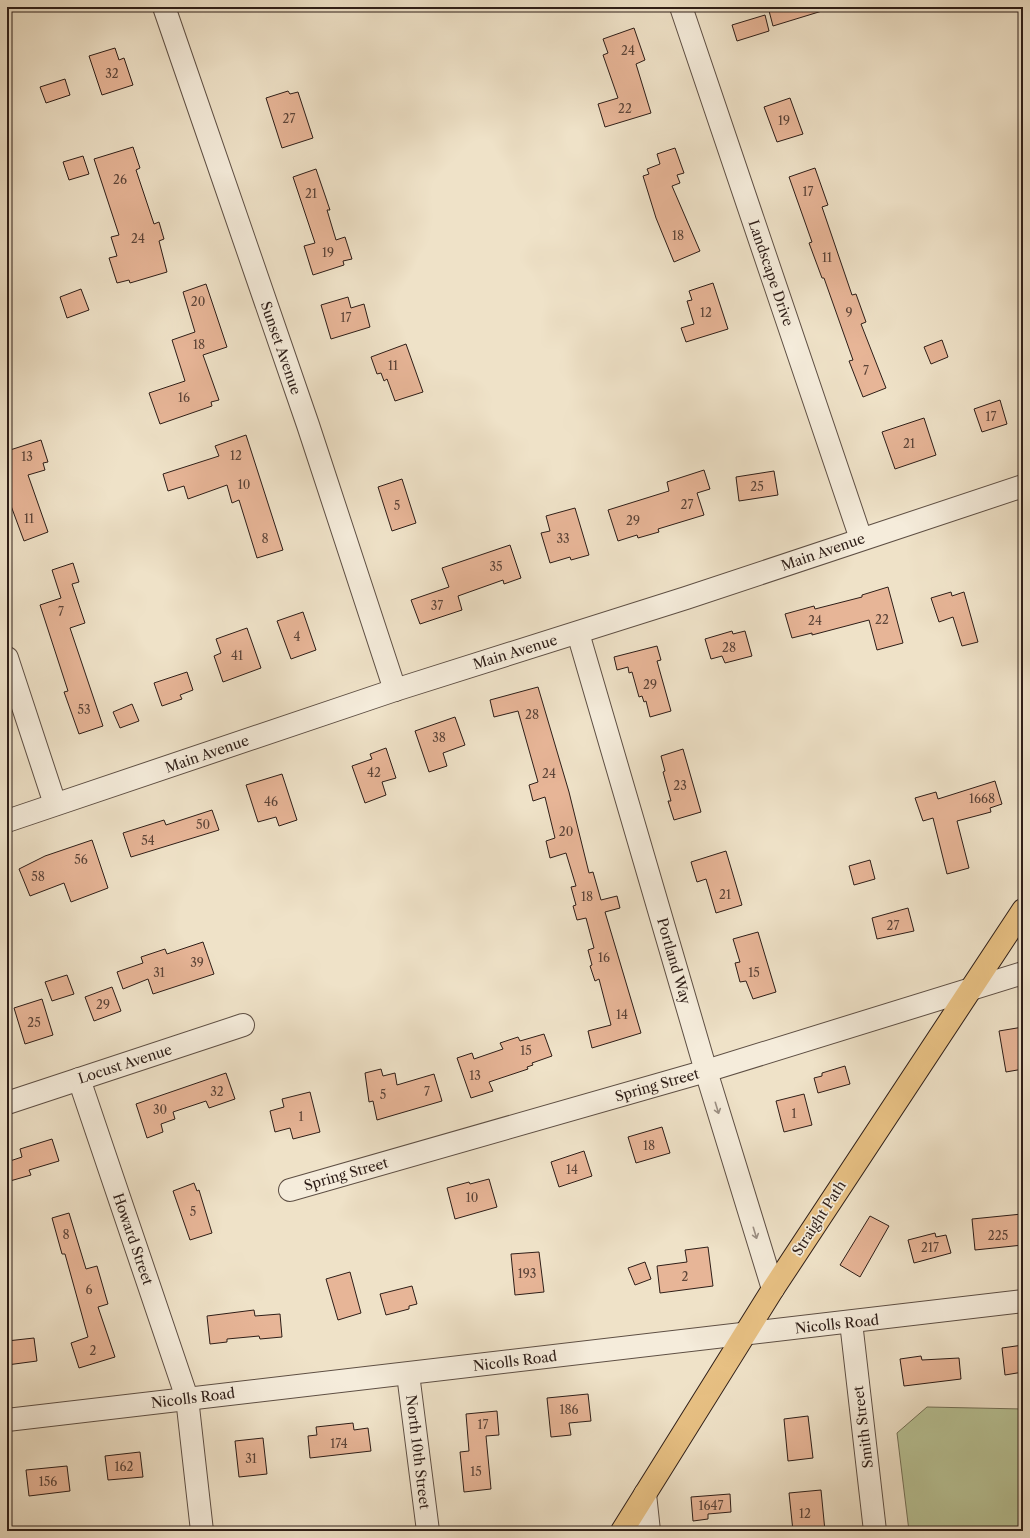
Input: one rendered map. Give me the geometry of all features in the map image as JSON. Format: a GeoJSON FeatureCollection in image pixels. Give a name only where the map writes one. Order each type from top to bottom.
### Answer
{"type":"FeatureCollection","features":[{"type":"Feature","properties":{"kind":"main road","name":"Straight Path"},"geometry":{"type":"LineString","coordinates":[[622,1531],[773,1289],[1023,910]]}},
{"type":"Feature","properties":{"kind":"street","name":"Sunset Avenue"},"geometry":{"type":"LineString","coordinates":[[164,7],[308,425],[395,690]]}},
{"type":"Feature","properties":{"kind":"street","name":"Landscape Drive"},"geometry":{"type":"LineString","coordinates":[[680,7],[861,539]]}},
{"type":"Feature","properties":{"kind":"street","name":"Main Avenue"},"geometry":{"type":"LineString","coordinates":[[7,821],[395,690],[578,633],[1023,486]]}},
{"type":"Feature","properties":{"kind":"street","name":"Portland Way"},"geometry":{"type":"LineString","coordinates":[[578,633],[706,1071],[773,1289]]}},
{"type":"Feature","properties":{"kind":"street"},"geometry":{"type":"LineString","coordinates":[[7,658],[55,804]]}},
{"type":"Feature","properties":{"kind":"street","name":"Spring Street"},"geometry":{"type":"LineString","coordinates":[[290,1190],[706,1071],[1023,973]]}},
{"type":"Feature","properties":{"kind":"street","name":"Locust Avenue"},"geometry":{"type":"LineString","coordinates":[[7,1103],[243,1024]]}},
{"type":"Feature","properties":{"kind":"street","name":"Howard Street"},"geometry":{"type":"LineString","coordinates":[[79,1079],[186,1398],[202,1531]]}},
{"type":"Feature","properties":{"kind":"street","name":"Nicolls Road"},"geometry":{"type":"LineString","coordinates":[[7,1420],[1023,1301]]}},
{"type":"Feature","properties":{"kind":"street","name":"Smith Street"},"geometry":{"type":"LineString","coordinates":[[851,1322],[875,1531]]}},
{"type":"Feature","properties":{"kind":"street","name":"North 10th Street"},"geometry":{"type":"LineString","coordinates":[[408,1374],[428,1531]]}},
{"type":"Feature","properties":{"kind":"street"},"geometry":{"type":"LineString","coordinates":[[645,1494],[649,1531]]}},
{"type":"Feature","properties":{"kind":"green space"},"geometry":{"type":"Polygon","coordinates":[[[927,1407],[1023,1409],[1023,1531],[909,1531],[897,1433],[927,1407]]]}},
{"type":"Feature","properties":{"kind":"building"},"geometry":{"type":"Polygon","coordinates":[[[768,7],[821,7],[822,11],[773,26],[768,7]]]}},
{"type":"Feature","properties":{"kind":"building"},"geometry":{"type":"Polygon","coordinates":[[[765,15],[769,31],[737,41],[732,25],[765,15]]]}},
{"type":"Feature","properties":{"kind":"building"},"geometry":{"type":"Polygon","coordinates":[[[634,28],[645,60],[636,64],[651,113],[605,127],[598,104],[618,98],[603,55],[608,53],[603,39],[634,28]]]}},
{"type":"Feature","properties":{"kind":"building"},"geometry":{"type":"Polygon","coordinates":[[[115,48],[119,60],[124,58],[133,85],[102,95],[89,56],[115,48]]]}},
{"type":"Feature","properties":{"kind":"building"},"geometry":{"type":"Polygon","coordinates":[[[65,79],[70,95],[46,103],[40,87],[65,79]]]}},
{"type":"Feature","properties":{"kind":"building"},"geometry":{"type":"Polygon","coordinates":[[[288,91],[290,94],[298,92],[313,138],[282,148],[266,98],[288,91]]]}},
{"type":"Feature","properties":{"kind":"building"},"geometry":{"type":"Polygon","coordinates":[[[790,98],[803,134],[777,142],[764,107],[790,98]]]}},
{"type":"Feature","properties":{"kind":"building"},"geometry":{"type":"Polygon","coordinates":[[[133,147],[140,168],[136,170],[154,224],[159,222],[164,239],[159,241],[167,272],[130,283],[129,280],[117,283],[109,258],[117,256],[111,237],[119,235],[94,159],[133,147]]]}},
{"type":"Feature","properties":{"kind":"building"},"geometry":{"type":"Polygon","coordinates":[[[675,148],[684,173],[677,175],[680,183],[672,186],[700,251],[674,262],[656,218],[643,176],[649,174],[647,169],[660,164],[657,154],[675,148]]]}},
{"type":"Feature","properties":{"kind":"building"},"geometry":{"type":"Polygon","coordinates":[[[83,156],[89,174],[69,180],[63,162],[83,156]]]}},
{"type":"Feature","properties":{"kind":"building"},"geometry":{"type":"Polygon","coordinates":[[[815,168],[828,205],[822,207],[852,295],[856,294],[866,322],[861,324],[886,388],[863,397],[849,361],[853,360],[824,278],[822,278],[809,243],[812,242],[789,177],[815,168]]]}},
{"type":"Feature","properties":{"kind":"building"},"geometry":{"type":"Polygon","coordinates":[[[316,169],[330,210],[327,210],[336,240],[345,237],[352,259],[343,261],[344,265],[313,275],[304,246],[315,243],[293,177],[316,169]]]}},
{"type":"Feature","properties":{"kind":"building"},"geometry":{"type":"Polygon","coordinates":[[[713,283],[728,329],[686,342],[681,328],[694,324],[687,301],[692,300],[689,291],[713,283]]]}},
{"type":"Feature","properties":{"kind":"building"},"geometry":{"type":"Polygon","coordinates":[[[206,284],[227,347],[203,355],[219,400],[211,402],[212,406],[160,424],[149,393],[185,381],[172,340],[195,332],[183,292],[206,284]]]}},
{"type":"Feature","properties":{"kind":"building"},"geometry":{"type":"Polygon","coordinates":[[[81,289],[89,310],[67,318],[60,297],[81,289]]]}},
{"type":"Feature","properties":{"kind":"building"},"geometry":{"type":"Polygon","coordinates":[[[348,297],[351,308],[364,304],[370,327],[331,339],[321,305],[348,297]]]}},
{"type":"Feature","properties":{"kind":"building"},"geometry":{"type":"Polygon","coordinates":[[[942,340],[948,357],[931,364],[924,347],[942,340]]]}},
{"type":"Feature","properties":{"kind":"building"},"geometry":{"type":"Polygon","coordinates":[[[406,344],[423,392],[395,401],[387,379],[384,381],[381,373],[377,374],[371,357],[406,344]]]}},
{"type":"Feature","properties":{"kind":"building"},"geometry":{"type":"Polygon","coordinates":[[[1000,400],[1007,424],[982,432],[974,409],[1000,400]]]}},
{"type":"Feature","properties":{"kind":"building"},"geometry":{"type":"Polygon","coordinates":[[[924,418],[936,455],[895,469],[882,432],[924,418]]]}},
{"type":"Feature","properties":{"kind":"building"},"geometry":{"type":"Polygon","coordinates":[[[246,435],[283,550],[257,558],[239,500],[232,503],[227,485],[188,499],[184,486],[168,491],[163,474],[219,456],[215,446],[246,435]]]}},
{"type":"Feature","properties":{"kind":"building"},"geometry":{"type":"Polygon","coordinates":[[[41,440],[48,462],[43,463],[45,470],[28,475],[48,532],[24,541],[7,495],[7,451],[41,440]]]}},
{"type":"Feature","properties":{"kind":"building"},"geometry":{"type":"Polygon","coordinates":[[[704,470],[710,489],[697,493],[704,515],[658,529],[659,532],[638,538],[637,535],[618,541],[608,510],[669,491],[667,482],[704,470]]]}},
{"type":"Feature","properties":{"kind":"building"},"geometry":{"type":"Polygon","coordinates":[[[774,471],[778,495],[739,501],[736,477],[774,471]]]}},
{"type":"Feature","properties":{"kind":"building"},"geometry":{"type":"Polygon","coordinates":[[[402,479],[416,523],[392,531],[378,487],[402,479]]]}},
{"type":"Feature","properties":{"kind":"building"},"geometry":{"type":"Polygon","coordinates":[[[575,508],[589,555],[571,560],[570,557],[550,563],[541,533],[550,531],[546,516],[575,508]]]}},
{"type":"Feature","properties":{"kind":"building"},"geometry":{"type":"Polygon","coordinates":[[[510,545],[521,578],[504,584],[503,580],[458,596],[462,610],[420,624],[411,600],[449,587],[442,568],[510,545]]]}},
{"type":"Feature","properties":{"kind":"building"},"geometry":{"type":"Polygon","coordinates":[[[73,563],[79,582],[72,584],[85,623],[70,628],[103,726],[79,734],[64,692],[68,691],[40,605],[61,598],[52,570],[73,563]]]}},
{"type":"Feature","properties":{"kind":"building"},"geometry":{"type":"Polygon","coordinates":[[[888,587],[903,643],[877,650],[869,620],[812,635],[812,633],[792,638],[785,614],[814,606],[815,609],[862,597],[862,595],[888,587]]]}},
{"type":"Feature","properties":{"kind":"building"},"geometry":{"type":"Polygon","coordinates":[[[951,592],[952,596],[964,592],[978,642],[962,646],[953,617],[939,622],[931,598],[951,592]]]}},
{"type":"Feature","properties":{"kind":"building"},"geometry":{"type":"Polygon","coordinates":[[[303,612],[316,650],[291,659],[277,621],[303,612]]]}},
{"type":"Feature","properties":{"kind":"building"},"geometry":{"type":"Polygon","coordinates":[[[247,628],[261,668],[223,682],[214,656],[221,653],[216,639],[247,628]]]}},
{"type":"Feature","properties":{"kind":"building"},"geometry":{"type":"Polygon","coordinates":[[[732,631],[733,634],[745,631],[752,656],[725,663],[722,656],[711,659],[705,639],[732,631]]]}},
{"type":"Feature","properties":{"kind":"building"},"geometry":{"type":"Polygon","coordinates":[[[657,646],[661,660],[657,661],[671,711],[650,717],[646,701],[644,702],[642,696],[639,697],[632,672],[629,673],[628,667],[617,670],[614,657],[657,646]]]}},
{"type":"Feature","properties":{"kind":"building"},"geometry":{"type":"Polygon","coordinates":[[[187,672],[193,690],[180,695],[182,699],[162,706],[154,683],[187,672]]]}},
{"type":"Feature","properties":{"kind":"building"},"geometry":{"type":"Polygon","coordinates":[[[538,687],[569,792],[589,873],[593,872],[601,900],[617,896],[620,908],[605,912],[641,1033],[592,1048],[588,1031],[611,1025],[599,979],[595,981],[590,966],[592,965],[588,950],[594,948],[586,918],[577,920],[573,906],[576,905],[571,887],[576,886],[566,853],[550,858],[546,841],[555,838],[545,797],[533,801],[529,785],[538,782],[518,711],[494,717],[490,700],[538,687]]]}},
{"type":"Feature","properties":{"kind":"building"},"geometry":{"type":"Polygon","coordinates":[[[132,704],[139,721],[120,728],[113,712],[132,704]]]}},
{"type":"Feature","properties":{"kind":"building"},"geometry":{"type":"Polygon","coordinates":[[[455,717],[465,745],[443,753],[447,766],[429,772],[415,731],[455,717]]]}},
{"type":"Feature","properties":{"kind":"building"},"geometry":{"type":"Polygon","coordinates":[[[386,748],[396,778],[382,782],[386,795],[365,803],[352,766],[372,759],[370,754],[386,748]]]}},
{"type":"Feature","properties":{"kind":"building"},"geometry":{"type":"Polygon","coordinates":[[[683,749],[701,812],[674,820],[668,801],[671,801],[663,772],[665,771],[661,756],[683,749]]]}},
{"type":"Feature","properties":{"kind":"building"},"geometry":{"type":"Polygon","coordinates":[[[282,774],[297,820],[279,826],[276,817],[258,822],[246,785],[282,774]]]}},
{"type":"Feature","properties":{"kind":"building"},"geometry":{"type":"Polygon","coordinates":[[[995,781],[1002,804],[990,808],[991,812],[957,821],[969,868],[947,874],[933,818],[923,821],[915,798],[936,792],[938,799],[995,781]]]}},
{"type":"Feature","properties":{"kind":"building"},"geometry":{"type":"Polygon","coordinates":[[[212,810],[219,830],[131,857],[123,833],[164,820],[166,825],[212,810]]]}},
{"type":"Feature","properties":{"kind":"building"},"geometry":{"type":"Polygon","coordinates":[[[92,840],[108,888],[71,902],[64,883],[30,896],[19,869],[45,856],[92,840]]]}},
{"type":"Feature","properties":{"kind":"building"},"geometry":{"type":"Polygon","coordinates":[[[726,851],[742,905],[716,913],[706,879],[697,882],[691,862],[726,851]]]}},
{"type":"Feature","properties":{"kind":"building"},"geometry":{"type":"Polygon","coordinates":[[[870,860],[875,879],[854,885],[849,866],[870,860]]]}},
{"type":"Feature","properties":{"kind":"building"},"geometry":{"type":"Polygon","coordinates":[[[908,908],[914,931],[877,939],[872,918],[908,908]]]}},
{"type":"Feature","properties":{"kind":"building"},"geometry":{"type":"Polygon","coordinates":[[[758,932],[776,992],[753,999],[746,981],[740,982],[735,963],[740,962],[733,939],[758,932]]]}},
{"type":"Feature","properties":{"kind":"building"},"geometry":{"type":"Polygon","coordinates":[[[203,942],[214,974],[153,994],[148,979],[123,989],[117,972],[143,963],[141,957],[165,949],[167,954],[203,942]]]}},
{"type":"Feature","properties":{"kind":"building"},"geometry":{"type":"Polygon","coordinates":[[[67,975],[74,994],[52,1001],[45,982],[67,975]]]}},
{"type":"Feature","properties":{"kind":"building"},"geometry":{"type":"Polygon","coordinates":[[[112,987],[121,1011],[94,1021],[85,997],[112,987]]]}},
{"type":"Feature","properties":{"kind":"building"},"geometry":{"type":"Polygon","coordinates":[[[42,999],[53,1035],[25,1044],[14,1008],[42,999]]]}},
{"type":"Feature","properties":{"kind":"building"},"geometry":{"type":"Polygon","coordinates":[[[1023,1027],[1023,1069],[1006,1072],[999,1031],[1023,1027]]]}},
{"type":"Feature","properties":{"kind":"building"},"geometry":{"type":"Polygon","coordinates":[[[544,1034],[552,1056],[532,1063],[533,1065],[527,1067],[528,1069],[489,1082],[493,1091],[471,1098],[457,1058],[472,1053],[474,1059],[503,1049],[500,1043],[518,1037],[520,1041],[544,1034]]]}},
{"type":"Feature","properties":{"kind":"building"},"geometry":{"type":"Polygon","coordinates":[[[845,1066],[850,1084],[818,1093],[814,1078],[822,1076],[822,1073],[845,1066]]]}},
{"type":"Feature","properties":{"kind":"building"},"geometry":{"type":"Polygon","coordinates":[[[381,1069],[383,1076],[395,1073],[397,1085],[434,1074],[442,1101],[377,1120],[373,1101],[369,1102],[365,1073],[381,1069]]]}},
{"type":"Feature","properties":{"kind":"building"},"geometry":{"type":"Polygon","coordinates":[[[226,1073],[235,1099],[209,1108],[206,1101],[173,1112],[175,1119],[161,1124],[163,1132],[147,1138],[136,1104],[226,1073]]]}},
{"type":"Feature","properties":{"kind":"building"},"geometry":{"type":"Polygon","coordinates":[[[310,1092],[320,1132],[293,1139],[290,1128],[275,1132],[270,1111],[284,1107],[282,1099],[310,1092]]]}},
{"type":"Feature","properties":{"kind":"building"},"geometry":{"type":"Polygon","coordinates":[[[804,1094],[812,1125],[784,1132],[776,1101],[804,1094]]]}},
{"type":"Feature","properties":{"kind":"building"},"geometry":{"type":"Polygon","coordinates":[[[662,1127],[670,1153],[636,1163],[628,1137],[662,1127]]]}},
{"type":"Feature","properties":{"kind":"building"},"geometry":{"type":"Polygon","coordinates":[[[52,1139],[59,1161],[29,1170],[31,1175],[10,1181],[7,1172],[7,1162],[22,1157],[20,1149],[52,1139]]]}},
{"type":"Feature","properties":{"kind":"building"},"geometry":{"type":"Polygon","coordinates":[[[584,1151],[592,1176],[559,1187],[551,1162],[584,1151]]]}},
{"type":"Feature","properties":{"kind":"building"},"geometry":{"type":"Polygon","coordinates":[[[489,1179],[497,1207],[455,1219],[447,1188],[469,1182],[470,1184],[489,1179]]]}},
{"type":"Feature","properties":{"kind":"building"},"geometry":{"type":"Polygon","coordinates":[[[194,1183],[197,1191],[199,1190],[212,1233],[190,1240],[173,1191],[194,1183]]]}},
{"type":"Feature","properties":{"kind":"building"},"geometry":{"type":"Polygon","coordinates":[[[69,1213],[86,1269],[97,1266],[108,1304],[98,1307],[115,1357],[79,1368],[71,1343],[88,1337],[65,1254],[62,1254],[52,1218],[69,1213]]]}},
{"type":"Feature","properties":{"kind":"building"},"geometry":{"type":"Polygon","coordinates":[[[1022,1214],[1023,1245],[975,1250],[972,1219],[1022,1214]]]}},
{"type":"Feature","properties":{"kind":"building"},"geometry":{"type":"Polygon","coordinates":[[[870,1216],[889,1226],[860,1277],[840,1265],[870,1216]]]}},
{"type":"Feature","properties":{"kind":"building"},"geometry":{"type":"Polygon","coordinates":[[[935,1233],[936,1237],[946,1235],[951,1253],[914,1263],[908,1240],[935,1233]]]}},
{"type":"Feature","properties":{"kind":"building"},"geometry":{"type":"Polygon","coordinates":[[[708,1247],[713,1286],[660,1293],[657,1266],[687,1262],[685,1250],[708,1247]]]}},
{"type":"Feature","properties":{"kind":"building"},"geometry":{"type":"Polygon","coordinates":[[[539,1252],[544,1292],[515,1295],[511,1254],[539,1252]]]}},
{"type":"Feature","properties":{"kind":"building"},"geometry":{"type":"Polygon","coordinates":[[[645,1262],[651,1279],[635,1285],[628,1268],[645,1262]]]}},
{"type":"Feature","properties":{"kind":"building"},"geometry":{"type":"Polygon","coordinates":[[[350,1272],[361,1313],[338,1320],[326,1279],[350,1272]]]}},
{"type":"Feature","properties":{"kind":"building"},"geometry":{"type":"Polygon","coordinates":[[[412,1286],[417,1304],[409,1306],[409,1309],[386,1315],[380,1294],[412,1286]]]}},
{"type":"Feature","properties":{"kind":"building"},"geometry":{"type":"Polygon","coordinates":[[[254,1310],[255,1316],[280,1314],[282,1337],[260,1339],[259,1336],[227,1339],[227,1342],[210,1344],[207,1316],[254,1310]]]}},
{"type":"Feature","properties":{"kind":"building"},"geometry":{"type":"Polygon","coordinates":[[[34,1338],[37,1361],[7,1365],[7,1341],[34,1338]]]}},
{"type":"Feature","properties":{"kind":"building"},"geometry":{"type":"Polygon","coordinates":[[[1023,1345],[1023,1372],[1005,1375],[1002,1348],[1023,1345]]]}},
{"type":"Feature","properties":{"kind":"building"},"geometry":{"type":"Polygon","coordinates":[[[921,1356],[922,1360],[959,1358],[961,1379],[904,1386],[900,1359],[921,1356]]]}},
{"type":"Feature","properties":{"kind":"building"},"geometry":{"type":"Polygon","coordinates":[[[588,1394],[591,1421],[569,1423],[571,1435],[551,1437],[547,1398],[588,1394]]]}},
{"type":"Feature","properties":{"kind":"building"},"geometry":{"type":"Polygon","coordinates":[[[497,1411],[499,1435],[486,1436],[491,1489],[464,1492],[460,1452],[469,1451],[466,1414],[497,1411]]]}},
{"type":"Feature","properties":{"kind":"building"},"geometry":{"type":"Polygon","coordinates":[[[808,1416],[813,1458],[788,1461],[784,1419],[808,1416]]]}},
{"type":"Feature","properties":{"kind":"building"},"geometry":{"type":"Polygon","coordinates":[[[353,1423],[354,1430],[368,1428],[371,1451],[310,1458],[308,1436],[317,1435],[316,1427],[353,1423]]]}},
{"type":"Feature","properties":{"kind":"building"},"geometry":{"type":"Polygon","coordinates":[[[263,1438],[267,1474],[239,1477],[235,1441],[263,1438]]]}},
{"type":"Feature","properties":{"kind":"building"},"geometry":{"type":"Polygon","coordinates":[[[140,1452],[143,1477],[108,1480],[105,1456],[140,1452]]]}},
{"type":"Feature","properties":{"kind":"building"},"geometry":{"type":"Polygon","coordinates":[[[67,1466],[70,1491],[29,1496],[26,1470],[67,1466]]]}},
{"type":"Feature","properties":{"kind":"building"},"geometry":{"type":"Polygon","coordinates":[[[821,1490],[825,1531],[793,1531],[789,1493],[821,1490]]]}},
{"type":"Feature","properties":{"kind":"building"},"geometry":{"type":"Polygon","coordinates":[[[730,1494],[731,1512],[708,1514],[708,1519],[693,1521],[691,1497],[730,1494]]]}}]}
